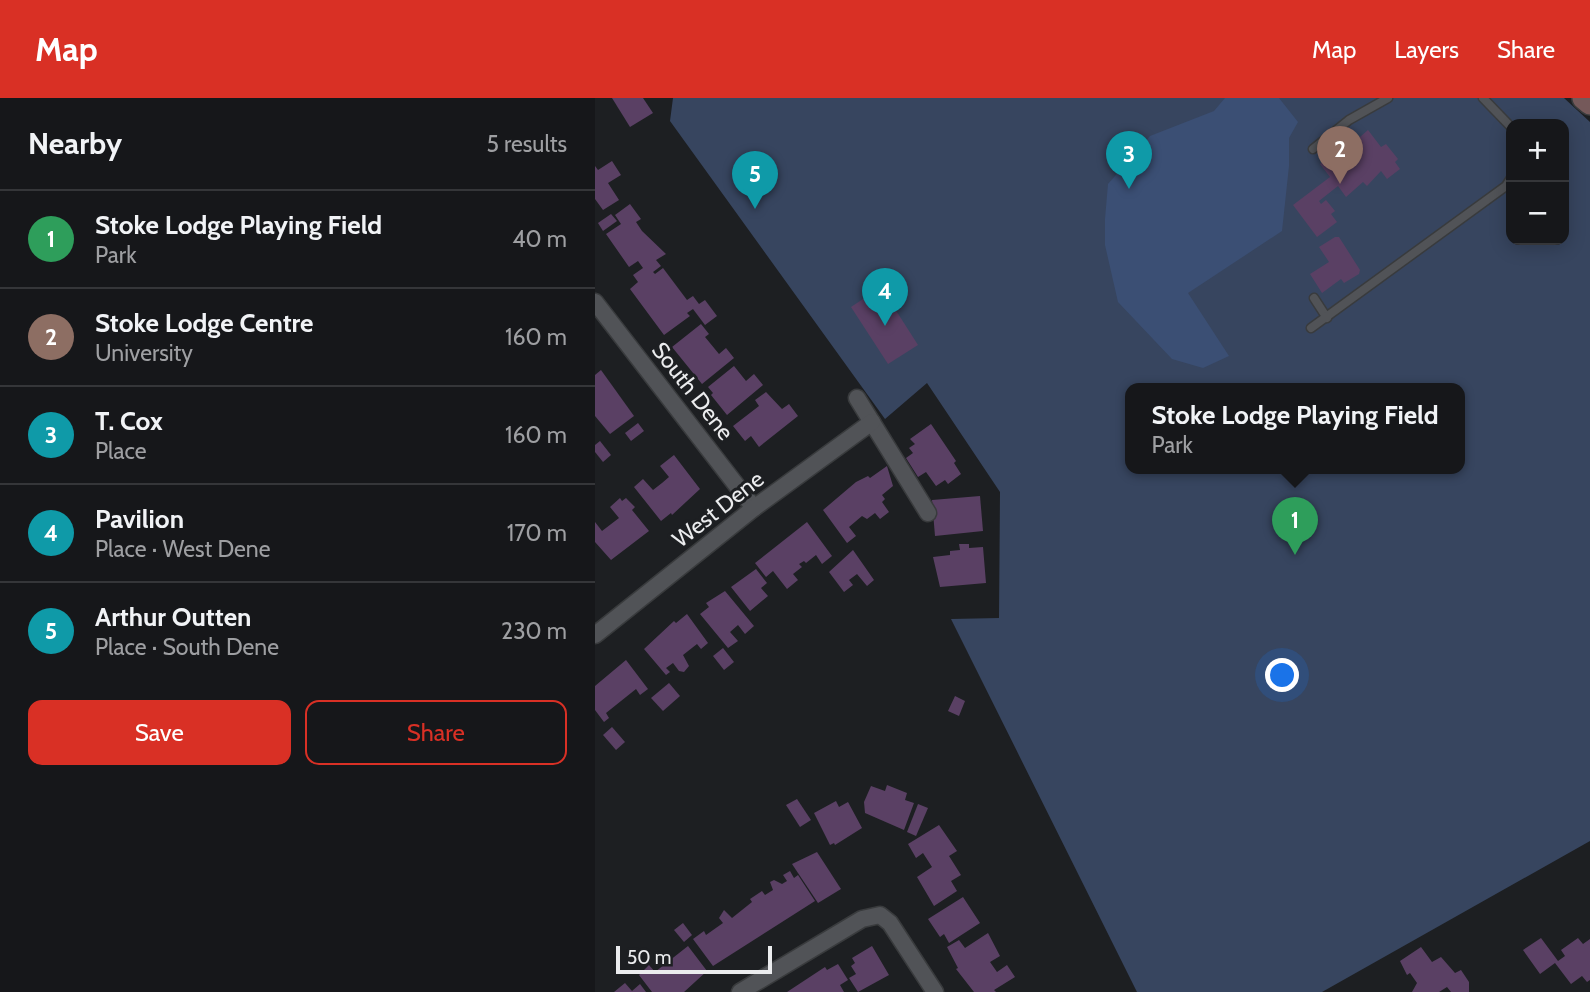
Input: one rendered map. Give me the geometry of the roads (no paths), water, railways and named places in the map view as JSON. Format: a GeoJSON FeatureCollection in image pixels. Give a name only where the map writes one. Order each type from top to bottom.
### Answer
{"type":"FeatureCollection","features":[{"type":"Feature","properties":{"kind":"main road"},"geometry":{"type":"LineString","coordinates":[[1584,98],[1590,103]]}},
{"type":"Feature","properties":{"kind":"street","name":"South Dene"},"geometry":{"type":"LineString","coordinates":[[595,302],[754,508]]}},
{"type":"Feature","properties":{"kind":"street"},"geometry":{"type":"LineString","coordinates":[[857,398],[928,513]]}},
{"type":"Feature","properties":{"kind":"street","name":"West Dene"},"geometry":{"type":"LineString","coordinates":[[595,635],[754,508],[872,422]]}},
{"type":"Feature","properties":{"kind":"street"},"geometry":{"type":"LineString","coordinates":[[740,992],[862,919],[880,915],[890,923],[935,992]]}},
{"type":"Feature","properties":{"kind":"lane"},"geometry":{"type":"LineString","coordinates":[[1313,149],[1349,120],[1388,98]]}},
{"type":"Feature","properties":{"kind":"lane"},"geometry":{"type":"LineString","coordinates":[[1483,98],[1506,122]]}},
{"type":"Feature","properties":{"kind":"lane"},"geometry":{"type":"LineString","coordinates":[[1311,328],[1508,182]]}},
{"type":"Feature","properties":{"kind":"lane"},"geometry":{"type":"LineString","coordinates":[[1314,298],[1327,318]]}},
{"type":"Feature","properties":{"kind":"place","name":"Stoke Lodge Centre"},"geometry":{"type":"Point","coordinates":[1340,184]}},
{"type":"Feature","properties":{"kind":"place","name":"T. Cox"},"geometry":{"type":"Point","coordinates":[1129,189]}},
{"type":"Feature","properties":{"kind":"place","name":"Arthur Outten"},"geometry":{"type":"Point","coordinates":[755,209]}},
{"type":"Feature","properties":{"kind":"place","name":"Pavilion"},"geometry":{"type":"Point","coordinates":[885,326]}},
{"type":"Feature","properties":{"kind":"place","name":"Stoke Lodge Playing Field"},"geometry":{"type":"Point","coordinates":[1295,555]}}]}
